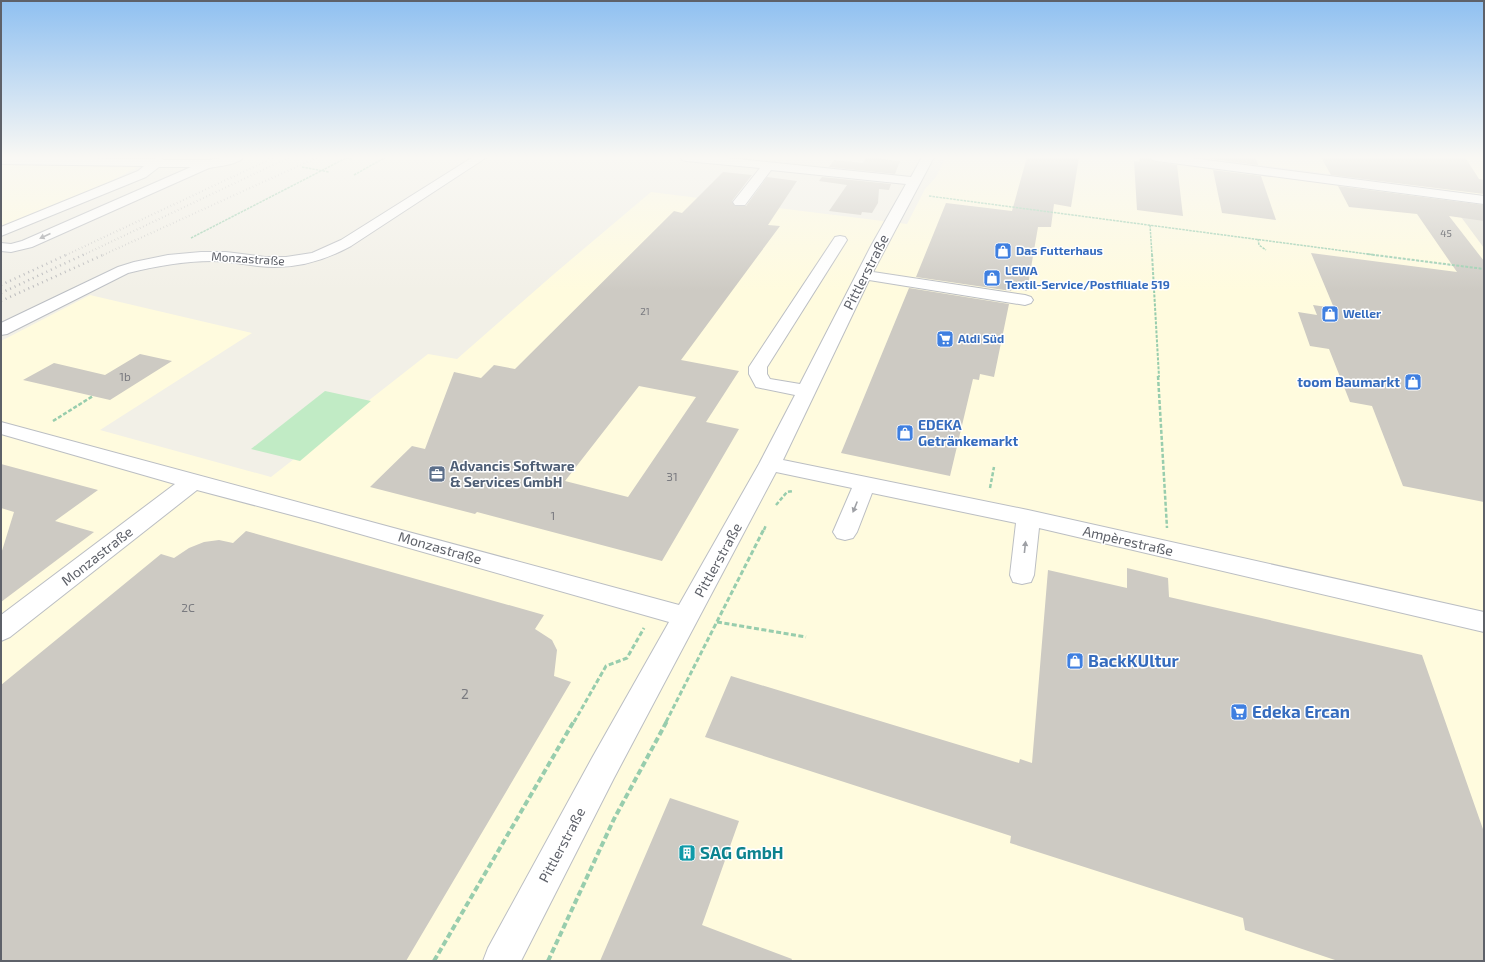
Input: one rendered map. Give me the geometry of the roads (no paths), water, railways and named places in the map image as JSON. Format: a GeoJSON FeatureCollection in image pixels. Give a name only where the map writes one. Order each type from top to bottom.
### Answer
{"type":"FeatureCollection","features":[{"type":"Feature","properties":{"kind":"street"},"geometry":{"type":"LineString","coordinates":[[1,232],[74,202]]}},
{"type":"Feature","properties":{"kind":"street"},"geometry":{"type":"LineString","coordinates":[[1,247],[11,248],[27,244],[123,202]]}},
{"type":"Feature","properties":{"kind":"street","name":"Monzastraße"},"geometry":{"type":"LineString","coordinates":[[1,330],[123,270],[156,262],[177,258],[216,256],[265,262],[289,262],[323,255],[346,243],[411,202]]}},
{"type":"Feature","properties":{"kind":"street","name":"Pittlerstraße"},"geometry":{"type":"LineString","coordinates":[[501,961],[603,768],[770,464],[902,202]]}},
{"type":"Feature","properties":{"kind":"street"},"geometry":{"type":"LineString","coordinates":[[806,391],[763,383],[758,374],[758,367],[840,240]]}},
{"type":"Feature","properties":{"kind":"street"},"geometry":{"type":"LineString","coordinates":[[864,275],[1026,300]]}},
{"type":"Feature","properties":{"kind":"street","name":"Monzastraße"},"geometry":{"type":"LineString","coordinates":[[1,428],[193,482],[318,514],[686,617]]}},
{"type":"Feature","properties":{"kind":"street","name":"Ampèrestraße"},"geometry":{"type":"LineString","coordinates":[[770,464],[1028,518],[1484,622]]}},
{"type":"Feature","properties":{"kind":"street","name":"Monzastraße"},"geometry":{"type":"LineString","coordinates":[[1,630],[193,482]]}},
{"type":"Feature","properties":{"kind":"street"},"geometry":{"type":"LineString","coordinates":[[845,532],[865,483]]}},
{"type":"Feature","properties":{"kind":"street"},"geometry":{"type":"LineString","coordinates":[[1022,575],[1028,518]]}},
{"type":"Feature","properties":{"kind":"railway"},"geometry":{"type":"LineString","coordinates":[[66,255],[179,202]]}},
{"type":"Feature","properties":{"kind":"railway"},"geometry":{"type":"LineString","coordinates":[[83,255],[195,202]]}},
{"type":"Feature","properties":{"kind":"railway"},"geometry":{"type":"LineString","coordinates":[[103,255],[220,202]]}},
{"type":"Feature","properties":{"kind":"railway"},"geometry":{"type":"LineString","coordinates":[[1,285],[68,254]]}},
{"type":"Feature","properties":{"kind":"railway"},"geometry":{"type":"LineString","coordinates":[[1,293],[85,254]]}},
{"type":"Feature","properties":{"kind":"railway"},"geometry":{"type":"LineString","coordinates":[[1,301],[105,254]]}},
{"type":"Feature","properties":{"kind":"place","name":"Das Futterhaus"},"geometry":{"type":"Point","coordinates":[1003,251]}},
{"type":"Feature","properties":{"kind":"place","name":"LEWA Textil-Service/Postfiliale 519"},"geometry":{"type":"Point","coordinates":[992,278]}},
{"type":"Feature","properties":{"kind":"place","name":"Weller"},"geometry":{"type":"Point","coordinates":[1330,314]}},
{"type":"Feature","properties":{"kind":"place","name":"Aldi Süd"},"geometry":{"type":"Point","coordinates":[945,339]}},
{"type":"Feature","properties":{"kind":"place","name":"toom Baumarkt"},"geometry":{"type":"Point","coordinates":[1413,382]}},
{"type":"Feature","properties":{"kind":"place","name":"EDEKA Getränkemarkt"},"geometry":{"type":"Point","coordinates":[905,433]}},
{"type":"Feature","properties":{"kind":"place","name":"Advancis Software & Services GmbH"},"geometry":{"type":"Point","coordinates":[437,474]}},
{"type":"Feature","properties":{"kind":"place","name":"BackKUltur"},"geometry":{"type":"Point","coordinates":[1075,661]}},
{"type":"Feature","properties":{"kind":"place","name":"Edeka Ercan"},"geometry":{"type":"Point","coordinates":[1239,712]}},
{"type":"Feature","properties":{"kind":"place","name":"SAG GmbH"},"geometry":{"type":"Point","coordinates":[687,853]}}]}
